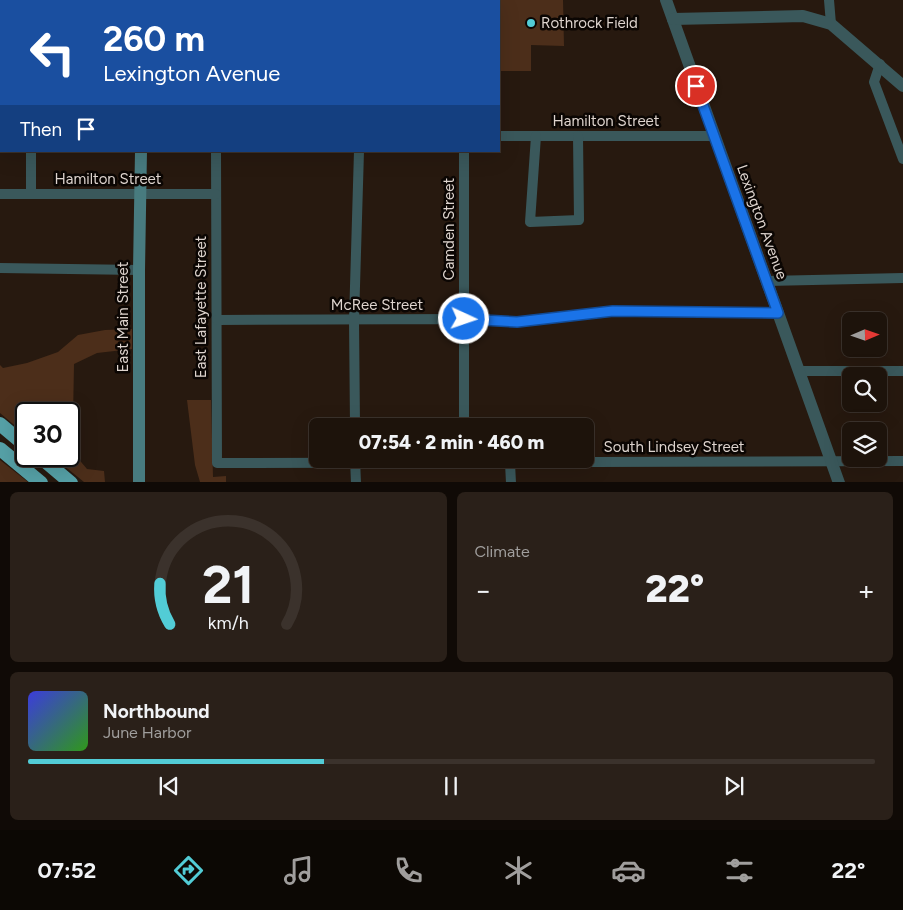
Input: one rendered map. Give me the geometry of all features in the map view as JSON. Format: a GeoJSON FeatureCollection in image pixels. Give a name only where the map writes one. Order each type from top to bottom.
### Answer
{"type":"FeatureCollection","features":[{"type":"Feature","properties":{"kind":"highway"},"geometry":{"type":"LineString","coordinates":[[0,424],[15,437]]}},
{"type":"Feature","properties":{"kind":"highway"},"geometry":{"type":"LineString","coordinates":[[0,449],[41,482]]}},
{"type":"Feature","properties":{"kind":"highway"},"geometry":{"type":"LineString","coordinates":[[53,467],[71,482]]}},
{"type":"Feature","properties":{"kind":"main road","name":"East Main Street"},"geometry":{"type":"LineString","coordinates":[[139,482],[139,270],[142,152]]}},
{"type":"Feature","properties":{"kind":"street","name":"Lexington Avenue"},"geometry":{"type":"LineString","coordinates":[[666,0],[713,136],[839,482]]}},
{"type":"Feature","properties":{"kind":"street"},"geometry":{"type":"LineString","coordinates":[[830,0],[831,24]]}},
{"type":"Feature","properties":{"kind":"street"},"geometry":{"type":"LineString","coordinates":[[673,19],[803,16],[831,24],[880,64],[903,86]]}},
{"type":"Feature","properties":{"kind":"street"},"geometry":{"type":"LineString","coordinates":[[880,64],[874,82],[903,159]]}},
{"type":"Feature","properties":{"kind":"street","name":"Hamilton Street"},"geometry":{"type":"LineString","coordinates":[[500,136],[713,136]]}},
{"type":"Feature","properties":{"kind":"street"},"geometry":{"type":"LineString","coordinates":[[536,136],[530,222],[579,220],[578,136]]}},
{"type":"Feature","properties":{"kind":"street"},"geometry":{"type":"LineString","coordinates":[[31,152],[31,194]]}},
{"type":"Feature","properties":{"kind":"street","name":"East Lafayette Street"},"geometry":{"type":"LineString","coordinates":[[216,152],[217,463]]}},
{"type":"Feature","properties":{"kind":"street"},"geometry":{"type":"LineString","coordinates":[[355,418],[354,320],[359,152]]}},
{"type":"Feature","properties":{"kind":"street","name":"Camden Street"},"geometry":{"type":"LineString","coordinates":[[464,152],[464,418]]}},
{"type":"Feature","properties":{"kind":"street","name":"Hamilton Street"},"geometry":{"type":"LineString","coordinates":[[0,194],[216,194]]}},
{"type":"Feature","properties":{"kind":"street"},"geometry":{"type":"LineString","coordinates":[[0,268],[139,270]]}},
{"type":"Feature","properties":{"kind":"street"},"geometry":{"type":"LineString","coordinates":[[767,281],[903,278]]}},
{"type":"Feature","properties":{"kind":"street","name":"McRee Street"},"geometry":{"type":"LineString","coordinates":[[216,320],[464,319],[517,322],[613,311],[778,313]]}},
{"type":"Feature","properties":{"kind":"street"},"geometry":{"type":"LineString","coordinates":[[800,371],[903,371]]}},
{"type":"Feature","properties":{"kind":"street","name":"South Lindsey Street"},"geometry":{"type":"LineString","coordinates":[[594,463],[903,461]]}},
{"type":"Feature","properties":{"kind":"street","name":"South Lindsey Street"},"geometry":{"type":"LineString","coordinates":[[217,463],[309,462]]}},
{"type":"Feature","properties":{"kind":"street"},"geometry":{"type":"LineString","coordinates":[[355,468],[356,482]]}},
{"type":"Feature","properties":{"kind":"street"},"geometry":{"type":"LineString","coordinates":[[510,468],[511,482]]}},
{"type":"Feature","properties":{"kind":"shaded area","name":"Rothrock Field"},"geometry":{"type":"Polygon","coordinates":[[[500,0],[563,0],[564,46],[531,45],[531,71],[500,71],[500,0]]]}},
{"type":"Feature","properties":{"kind":"shaded area"},"geometry":{"type":"Polygon","coordinates":[[[132,329],[132,349],[97,353],[74,364],[73,402],[15,402],[15,426],[0,413],[0,365],[3,368],[27,363],[58,352],[78,335],[105,330],[132,329]]]}},
{"type":"Feature","properties":{"kind":"shaded area"},"geometry":{"type":"Polygon","coordinates":[[[187,400],[211,400],[213,477],[226,476],[226,482],[200,482],[195,465],[187,400]]]}},
{"type":"Feature","properties":{"kind":"shaded area"},"geometry":{"type":"Polygon","coordinates":[[[0,460],[28,482],[0,482],[0,460]]]}},
{"type":"Feature","properties":{"kind":"shaded area"},"geometry":{"type":"Polygon","coordinates":[[[80,461],[87,469],[104,471],[105,482],[84,482],[66,467],[80,467],[80,461]]]}},
{"type":"Feature","properties":{"kind":"place","name":"Rothrock Field"},"geometry":{"type":"Point","coordinates":[531,23]}},
{"type":"Feature","properties":{"kind":"route"},"geometry":{"type":"LineString","coordinates":[[464,319],[517,322],[552,319],[589,312],[613,311],[778,313],[696,86]]}}]}
